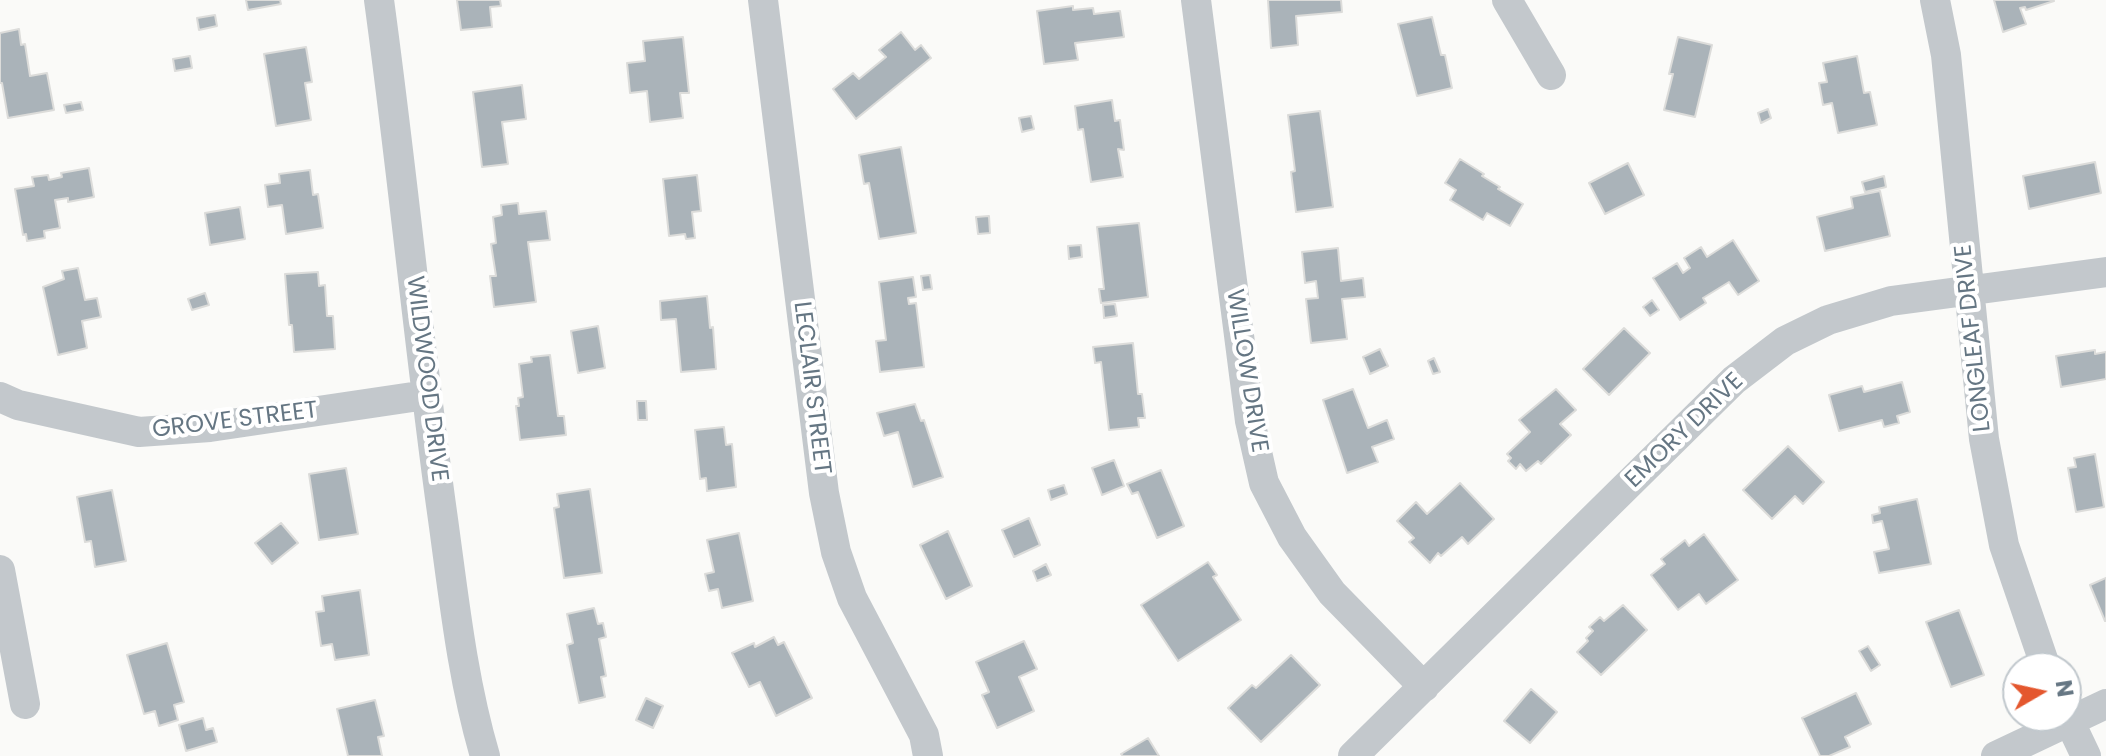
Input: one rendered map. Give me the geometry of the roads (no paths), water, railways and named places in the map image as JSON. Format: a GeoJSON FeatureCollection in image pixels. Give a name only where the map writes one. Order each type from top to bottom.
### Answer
{"type":"FeatureCollection","features":[{"type":"Feature","properties":{"kind":"street","name":"WILDWOOD DRIVE"},"geometry":{"type":"LineString","coordinates":[[379,0],[426,395],[471,710],[485,756]]}},
{"type":"Feature","properties":{"kind":"street","name":"LECLAIR STREET"},"geometry":{"type":"LineString","coordinates":[[763,0],[824,493],[836,552],[852,598],[924,735],[928,756]]}},
{"type":"Feature","properties":{"kind":"street","name":"WILLOW DRIVE"},"geometry":{"type":"LineString","coordinates":[[1196,0],[1250,421],[1264,483],[1292,537],[1332,593],[1424,687]]}},
{"type":"Feature","properties":{"kind":"street"},"geometry":{"type":"LineString","coordinates":[[1507,0],[1551,75]]}},
{"type":"Feature","properties":{"kind":"street","name":"LONGLEAF DRIVE"},"geometry":{"type":"LineString","coordinates":[[1935,0],[1946,55],[1984,439],[2004,545],[2041,652]]}},
{"type":"Feature","properties":{"kind":"street","name":"EMORY DRIVE"},"geometry":{"type":"LineString","coordinates":[[1353,756],[1734,380],[1785,341],[1828,320],[1891,301],[2106,272]]}},
{"type":"Feature","properties":{"kind":"street","name":"GROVE STREET"},"geometry":{"type":"LineString","coordinates":[[0,397],[18,405],[139,432],[210,427],[426,395]]}},
{"type":"Feature","properties":{"kind":"street"},"geometry":{"type":"LineString","coordinates":[[0,570],[25,704]]}},
{"type":"Feature","properties":{"kind":"street"},"geometry":{"type":"LineString","coordinates":[[2082,713],[2106,704]]}},
{"type":"Feature","properties":{"kind":"street"},"geometry":{"type":"LineString","coordinates":[[1996,756],[2041,732]]}},
{"type":"Feature","properties":{"kind":"street"},"geometry":{"type":"LineString","coordinates":[[2075,732],[2086,756]]}}]}
